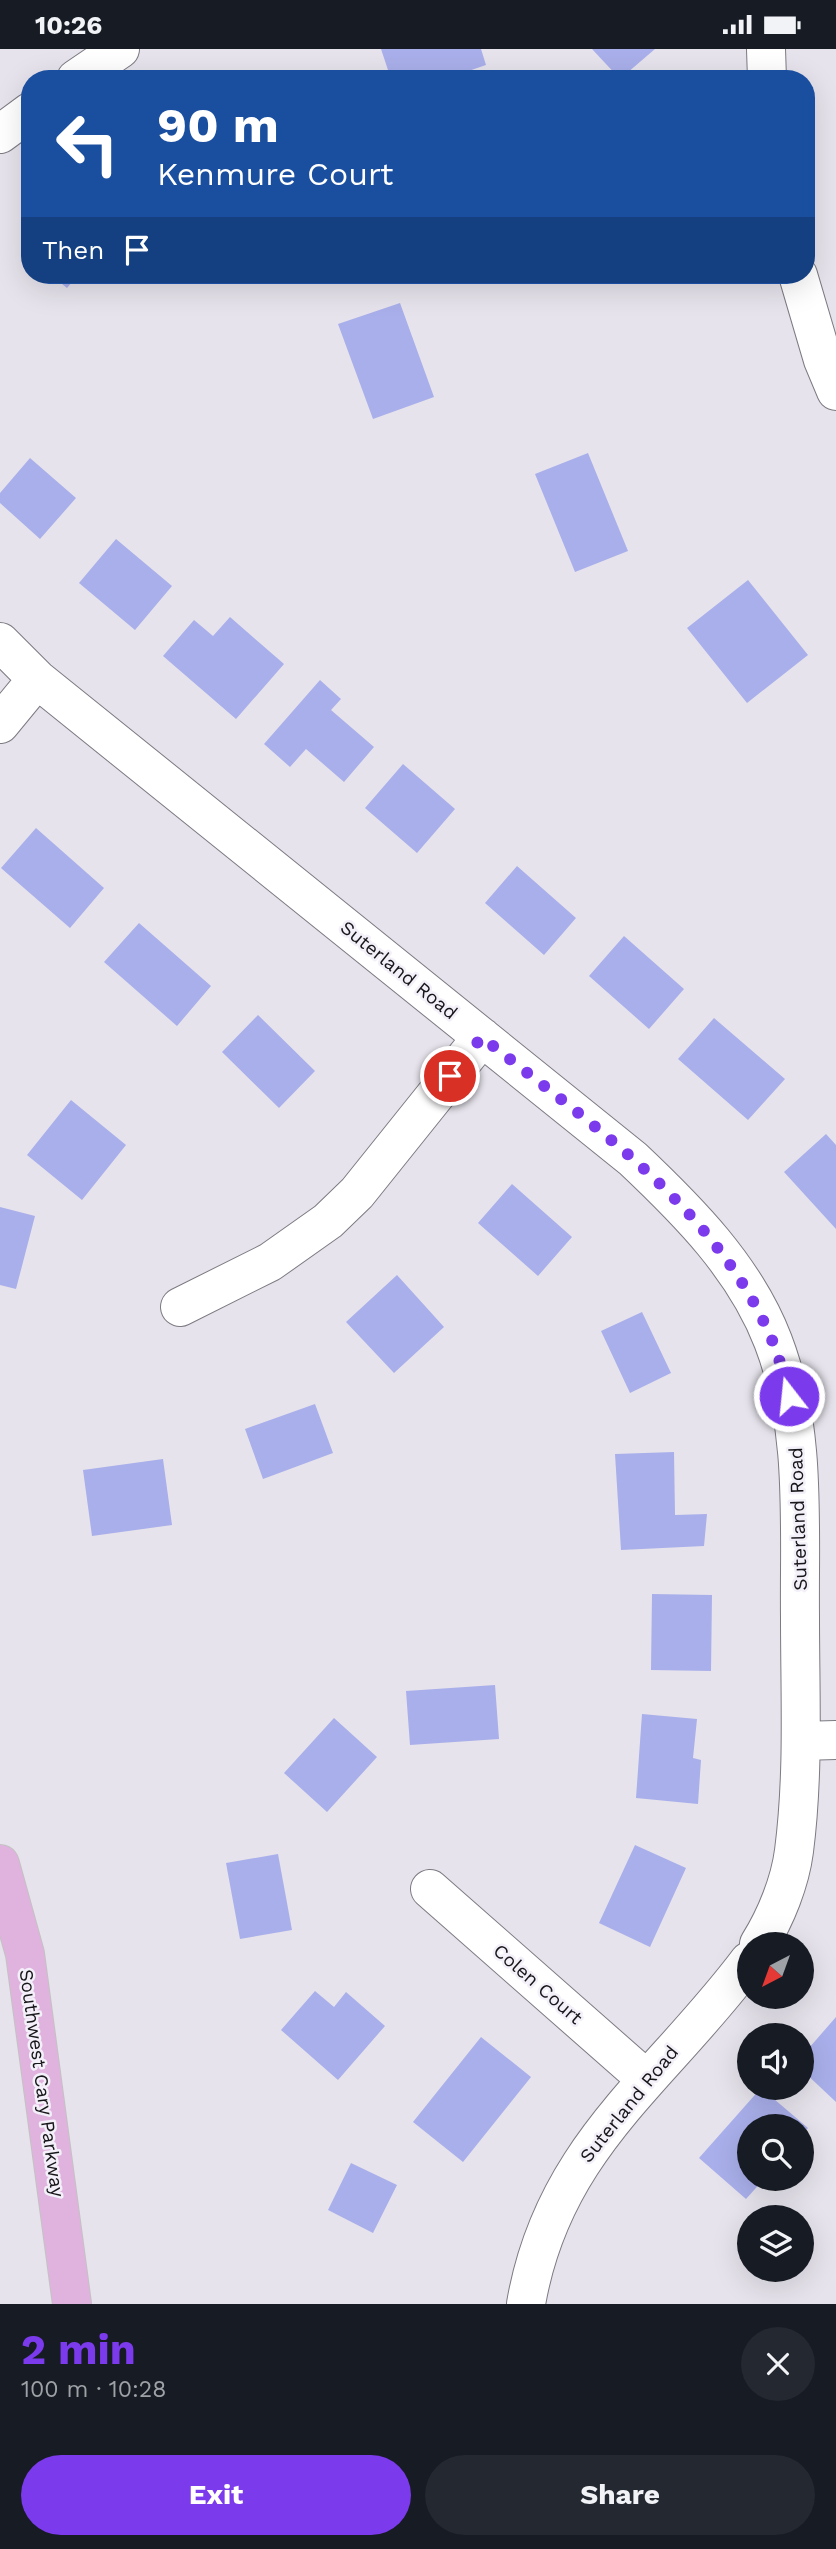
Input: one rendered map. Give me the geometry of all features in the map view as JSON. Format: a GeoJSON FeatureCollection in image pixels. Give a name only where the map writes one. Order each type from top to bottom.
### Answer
{"type":"FeatureCollection","features":[{"type":"Feature","properties":{"kind":"main road","name":"Southwest Cary Parkway"},"geometry":{"type":"LineString","coordinates":[[0,1864],[25,1954],[72,2304]]}},
{"type":"Feature","properties":{"kind":"street"},"geometry":{"type":"LineString","coordinates":[[766,49],[767,70]]}},
{"type":"Feature","properties":{"kind":"street"},"geometry":{"type":"LineString","coordinates":[[0,134],[21,119]]}},
{"type":"Feature","properties":{"kind":"street"},"geometry":{"type":"LineString","coordinates":[[801,284],[823,360],[836,391]]}},
{"type":"Feature","properties":{"kind":"street","name":"Suterland Road"},"geometry":{"type":"LineString","coordinates":[[0,642],[37,679],[632,1159],[680,1203],[716,1244],[746,1289],[773,1341],[789,1396],[799,1459],[818,1740],[794,1853],[776,1912],[765,1932]]}},
{"type":"Feature","properties":{"kind":"street"},"geometry":{"type":"LineString","coordinates":[[0,724],[37,679]]}},
{"type":"Feature","properties":{"kind":"street"},"geometry":{"type":"LineString","coordinates":[[180,1307],[270,1262],[328,1221],[357,1193],[482,1037]]}},
{"type":"Feature","properties":{"kind":"street","name":"Colen Court"},"geometry":{"type":"LineString","coordinates":[[430,1889],[646,2078]]}},
{"type":"Feature","properties":{"kind":"street","name":"Suterland Road"},"geometry":{"type":"LineString","coordinates":[[526,2304],[539,2242],[552,2213],[600,2135],[646,2078],[720,1999],[737,1977]]}},
{"type":"Feature","properties":{"kind":"building"},"geometry":{"type":"Polygon","coordinates":[[[381,49],[481,49],[486,65],[471,70],[388,70],[381,49]]]}},
{"type":"Feature","properties":{"kind":"building"},"geometry":{"type":"Polygon","coordinates":[[[592,49],[655,49],[630,70],[612,70],[592,49]]]}},
{"type":"Feature","properties":{"kind":"building"},"geometry":{"type":"Polygon","coordinates":[[[400,303],[434,397],[373,419],[338,324],[400,303]]]}},
{"type":"Feature","properties":{"kind":"building"},"geometry":{"type":"Polygon","coordinates":[[[588,453],[628,551],[575,572],[535,474],[588,453]]]}},
{"type":"Feature","properties":{"kind":"building"},"geometry":{"type":"Polygon","coordinates":[[[30,458],[76,498],[40,539],[0,503],[0,493],[30,458]]]}},
{"type":"Feature","properties":{"kind":"building"},"geometry":{"type":"Polygon","coordinates":[[[116,539],[172,586],[135,630],[79,583],[116,539]]]}},
{"type":"Feature","properties":{"kind":"building"},"geometry":{"type":"Polygon","coordinates":[[[748,580],[808,655],[747,703],[687,628],[748,580]]]}},
{"type":"Feature","properties":{"kind":"building"},"geometry":{"type":"Polygon","coordinates":[[[230,617],[284,664],[236,719],[163,656],[194,620],[213,636],[230,617]]]}},
{"type":"Feature","properties":{"kind":"building"},"geometry":{"type":"Polygon","coordinates":[[[320,680],[341,699],[331,710],[374,747],[344,782],[306,749],[290,767],[264,744],[320,680]]]}},
{"type":"Feature","properties":{"kind":"building"},"geometry":{"type":"Polygon","coordinates":[[[403,764],[455,809],[417,853],[365,808],[403,764]]]}},
{"type":"Feature","properties":{"kind":"building"},"geometry":{"type":"Polygon","coordinates":[[[36,828],[104,888],[70,928],[1,868],[36,828]]]}},
{"type":"Feature","properties":{"kind":"building"},"geometry":{"type":"Polygon","coordinates":[[[517,866],[576,918],[544,955],[485,903],[517,866]]]}},
{"type":"Feature","properties":{"kind":"building"},"geometry":{"type":"Polygon","coordinates":[[[139,923],[211,986],[177,1026],[104,962],[139,923]]]}},
{"type":"Feature","properties":{"kind":"building"},"geometry":{"type":"Polygon","coordinates":[[[624,936],[684,989],[649,1029],[589,976],[624,936]]]}},
{"type":"Feature","properties":{"kind":"building"},"geometry":{"type":"Polygon","coordinates":[[[258,1015],[315,1071],[279,1108],[222,1052],[258,1015]]]}},
{"type":"Feature","properties":{"kind":"building"},"geometry":{"type":"Polygon","coordinates":[[[714,1018],[785,1079],[748,1120],[678,1059],[714,1018]]]}},
{"type":"Feature","properties":{"kind":"building"},"geometry":{"type":"Polygon","coordinates":[[[71,1100],[126,1145],[82,1200],[27,1155],[71,1100]]]}},
{"type":"Feature","properties":{"kind":"building"},"geometry":{"type":"Polygon","coordinates":[[[826,1134],[836,1145],[836,1229],[784,1172],[826,1134]]]}},
{"type":"Feature","properties":{"kind":"building"},"geometry":{"type":"Polygon","coordinates":[[[512,1184],[572,1237],[538,1276],[478,1223],[512,1184]]]}},
{"type":"Feature","properties":{"kind":"building"},"geometry":{"type":"Polygon","coordinates":[[[0,1207],[35,1216],[16,1289],[0,1285],[0,1207]]]}},
{"type":"Feature","properties":{"kind":"building"},"geometry":{"type":"Polygon","coordinates":[[[397,1275],[444,1327],[394,1373],[346,1322],[397,1275]]]}},
{"type":"Feature","properties":{"kind":"building"},"geometry":{"type":"Polygon","coordinates":[[[642,1312],[671,1373],[630,1393],[601,1331],[642,1312]]]}},
{"type":"Feature","properties":{"kind":"building"},"geometry":{"type":"Polygon","coordinates":[[[315,1404],[333,1453],[263,1479],[245,1429],[315,1404]]]}},
{"type":"Feature","properties":{"kind":"building"},"geometry":{"type":"Polygon","coordinates":[[[674,1452],[675,1515],[707,1514],[704,1546],[621,1550],[615,1454],[674,1452]]]}},
{"type":"Feature","properties":{"kind":"building"},"geometry":{"type":"Polygon","coordinates":[[[163,1459],[172,1525],[92,1536],[83,1470],[163,1459]]]}},
{"type":"Feature","properties":{"kind":"building"},"geometry":{"type":"Polygon","coordinates":[[[652,1594],[712,1595],[711,1671],[651,1670],[652,1594]]]}},
{"type":"Feature","properties":{"kind":"building"},"geometry":{"type":"Polygon","coordinates":[[[495,1685],[499,1739],[410,1745],[406,1691],[495,1685]]]}},
{"type":"Feature","properties":{"kind":"building"},"geometry":{"type":"Polygon","coordinates":[[[642,1714],[697,1719],[693,1758],[701,1760],[698,1804],[636,1798],[642,1714]]]}},
{"type":"Feature","properties":{"kind":"building"},"geometry":{"type":"Polygon","coordinates":[[[334,1718],[377,1757],[327,1812],[284,1773],[334,1718]]]}},
{"type":"Feature","properties":{"kind":"building"},"geometry":{"type":"Polygon","coordinates":[[[635,1845],[686,1868],[650,1947],[599,1923],[635,1845]]]}},
{"type":"Feature","properties":{"kind":"building"},"geometry":{"type":"Polygon","coordinates":[[[278,1854],[292,1930],[240,1939],[226,1863],[278,1854]]]}},
{"type":"Feature","properties":{"kind":"building"},"geometry":{"type":"Polygon","coordinates":[[[315,1991],[334,2007],[346,1992],[385,2026],[338,2080],[281,2030],[315,1991]]]}},
{"type":"Feature","properties":{"kind":"building"},"geometry":{"type":"Polygon","coordinates":[[[836,2017],[836,2102],[814,2081],[814,2042],[836,2017]]]}},
{"type":"Feature","properties":{"kind":"building"},"geometry":{"type":"Polygon","coordinates":[[[481,2037],[531,2077],[463,2162],[413,2122],[481,2037]]]}},
{"type":"Feature","properties":{"kind":"building"},"geometry":{"type":"Polygon","coordinates":[[[750,2100],[775,2100],[792,2114],[738,2114],[750,2100]]]}},
{"type":"Feature","properties":{"kind":"building"},"geometry":{"type":"Polygon","coordinates":[[[737,2115],[737,2191],[753,2191],[746,2199],[699,2158],[737,2115]]]}},
{"type":"Feature","properties":{"kind":"building"},"geometry":{"type":"Polygon","coordinates":[[[351,2163],[397,2185],[373,2233],[328,2210],[351,2163]]]}},
{"type":"Feature","properties":{"kind":"route"},"geometry":{"type":"LineString","coordinates":[[450,1076],[482,1037],[632,1159],[680,1203],[716,1244],[746,1289],[773,1341],[789,1396]]}}]}
